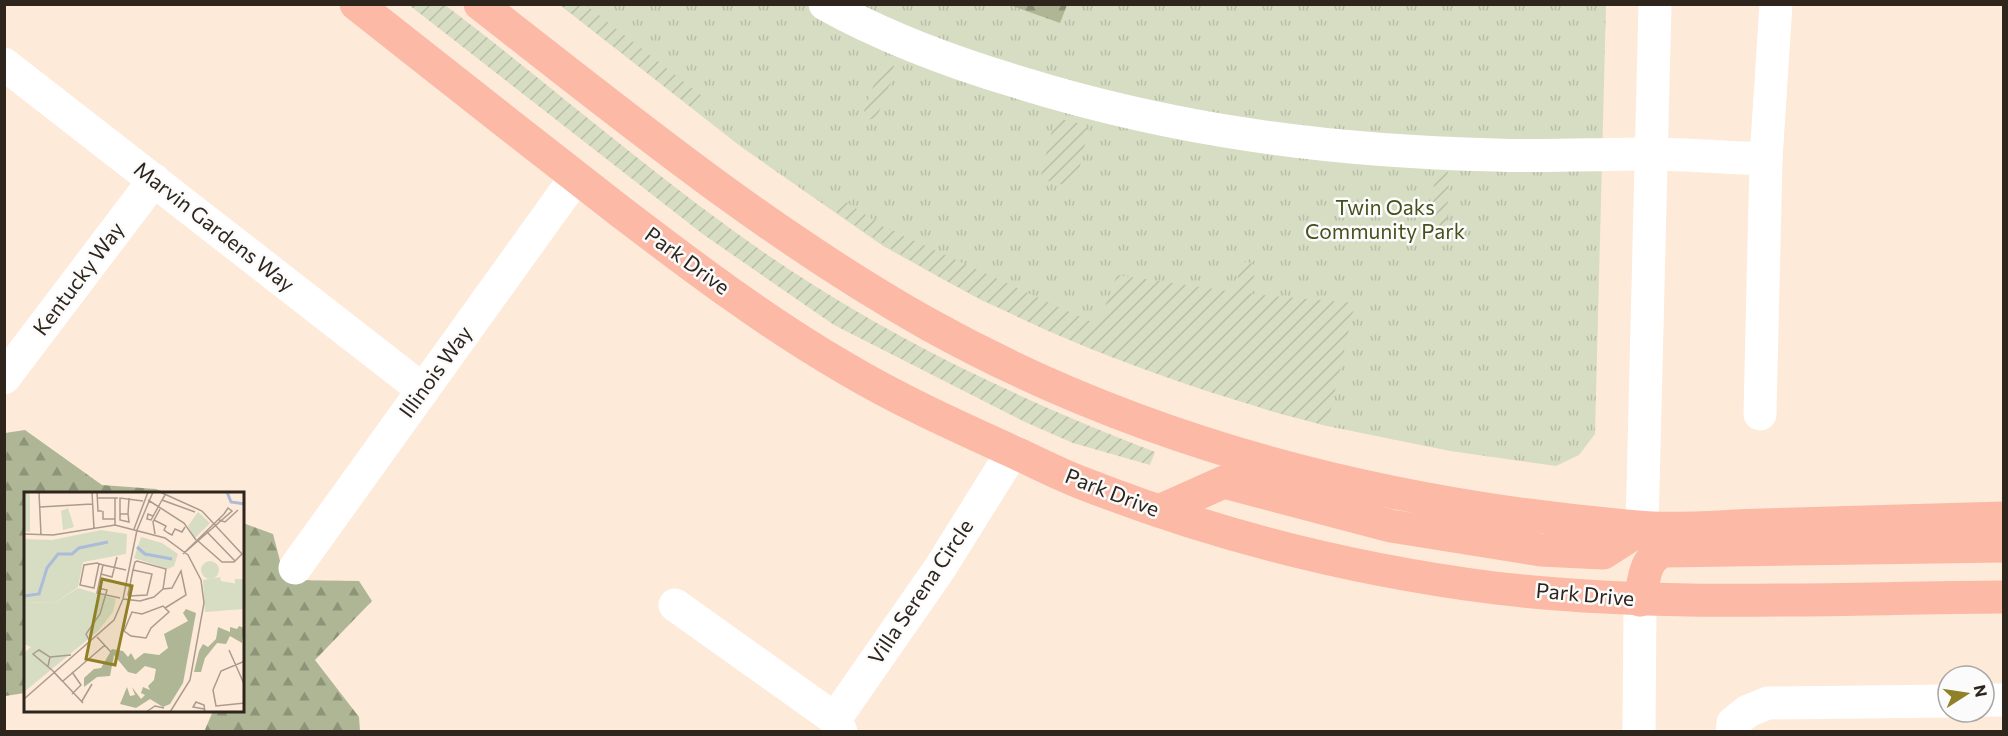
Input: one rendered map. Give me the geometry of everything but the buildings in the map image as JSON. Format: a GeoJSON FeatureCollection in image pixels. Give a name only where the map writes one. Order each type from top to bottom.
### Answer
{"type":"FeatureCollection","features":[{"type":"Feature","properties":{"kind":"main road","name":"Park Drive"},"geometry":{"type":"LineString","coordinates":[[356,4],[576,177],[762,316],[843,367],[918,409],[1077,482],[1159,511],[1255,540],[1412,576],[1498,588],[1640,600],[2004,597]]}},
{"type":"Feature","properties":{"kind":"main road"},"geometry":{"type":"LineString","coordinates":[[480,4],[703,176],[826,262],[929,324],[1010,365],[1099,404],[1218,449],[1334,480],[1482,510],[1642,528],[2004,518]]}},
{"type":"Feature","properties":{"kind":"main road"},"geometry":{"type":"LineString","coordinates":[[1159,511],[1224,482],[1391,526],[1541,550],[1603,553],[1642,528]]}},
{"type":"Feature","properties":{"kind":"main road"},"geometry":{"type":"LineString","coordinates":[[1640,600],[1649,562],[1654,554],[1665,551],[2004,546]]}},
{"type":"Feature","properties":{"kind":"street"},"geometry":{"type":"LineString","coordinates":[[825,4],[873,30],[967,67],[1063,96],[1161,121],[1261,139],[1494,156],[1651,154],[1766,159]]}},
{"type":"Feature","properties":{"kind":"street"},"geometry":{"type":"LineString","coordinates":[[1642,528],[1655,4]]}},
{"type":"Feature","properties":{"kind":"street"},"geometry":{"type":"LineString","coordinates":[[1760,414],[1766,159],[1776,4]]}},
{"type":"Feature","properties":{"kind":"street","name":"Marvin Gardens Way"},"geometry":{"type":"LineString","coordinates":[[4,64],[423,390]]}},
{"type":"Feature","properties":{"kind":"street","name":"Illinois Way"},"geometry":{"type":"LineString","coordinates":[[295,568],[576,177]]}},
{"type":"Feature","properties":{"kind":"street","name":"Kentucky Way"},"geometry":{"type":"LineString","coordinates":[[4,378],[154,180]]}},
{"type":"Feature","properties":{"kind":"street","name":"Villa Serena Circle"},"geometry":{"type":"LineString","coordinates":[[838,725],[1013,451]]}},
{"type":"Feature","properties":{"kind":"street"},"geometry":{"type":"LineString","coordinates":[[1639,732],[1640,600]]}},
{"type":"Feature","properties":{"kind":"street"},"geometry":{"type":"LineString","coordinates":[[675,605],[838,725]]}},
{"type":"Feature","properties":{"kind":"street"},"geometry":{"type":"LineString","coordinates":[[1732,732],[1733,723],[1748,711],[1768,703],[1936,701]]}},
{"type":"Feature","properties":{"kind":"green space"},"geometry":{"type":"Polygon","coordinates":[[[409,5],[445,5],[701,207],[790,270],[833,297],[922,348],[968,371],[1060,413],[1155,452],[1150,465],[1073,443],[1025,422],[834,325],[704,235],[409,5]]]}},
{"type":"Feature","properties":{"kind":"green space","name":"Twin Oaks Community Park"},"geometry":{"type":"Polygon","coordinates":[[[560,5],[1606,5],[1595,434],[1579,455],[1556,466],[1450,451],[1327,426],[1270,411],[1091,349],[981,300],[883,246],[740,146],[560,5]]]}},
{"type":"Feature","properties":{"kind":"green space"},"geometry":{"type":"Polygon","coordinates":[[[560,5],[586,5],[702,96],[692,108],[560,5]]]}},
{"type":"Feature","properties":{"kind":"green space"},"geometry":{"type":"Polygon","coordinates":[[[1010,5],[1067,5],[1060,23],[1010,5]]]}},
{"type":"Feature","properties":{"kind":"green space"},"geometry":{"type":"Polygon","coordinates":[[[886,62],[893,64],[895,70],[877,117],[868,120],[864,111],[881,65],[886,62]]]}},
{"type":"Feature","properties":{"kind":"green space"},"geometry":{"type":"Polygon","coordinates":[[[1061,119],[1085,125],[1088,130],[1077,180],[1069,186],[1048,181],[1041,175],[1054,122],[1061,119]]]}},
{"type":"Feature","properties":{"kind":"green space"},"geometry":{"type":"Polygon","coordinates":[[[1437,169],[1446,170],[1449,174],[1447,224],[1439,230],[1433,223],[1434,174],[1437,169]]]}},
{"type":"Feature","properties":{"kind":"green space"},"geometry":{"type":"Polygon","coordinates":[[[846,202],[884,227],[1098,325],[1117,275],[1235,292],[1240,267],[1246,261],[1253,264],[1255,269],[1251,294],[1355,303],[1327,426],[1197,388],[1070,340],[1008,312],[948,282],[889,248],[833,210],[846,202]]]}},
{"type":"Feature","properties":{"kind":"green space"},"geometry":{"type":"Polygon","coordinates":[[[25,430],[102,485],[156,489],[164,492],[24,492],[24,693],[5,696],[5,433],[25,430]]]}},
{"type":"Feature","properties":{"kind":"green space"},"geometry":{"type":"Polygon","coordinates":[[[244,523],[273,534],[285,580],[359,581],[372,601],[315,660],[359,717],[360,731],[204,732],[213,712],[244,712],[244,523]]]}}]}
